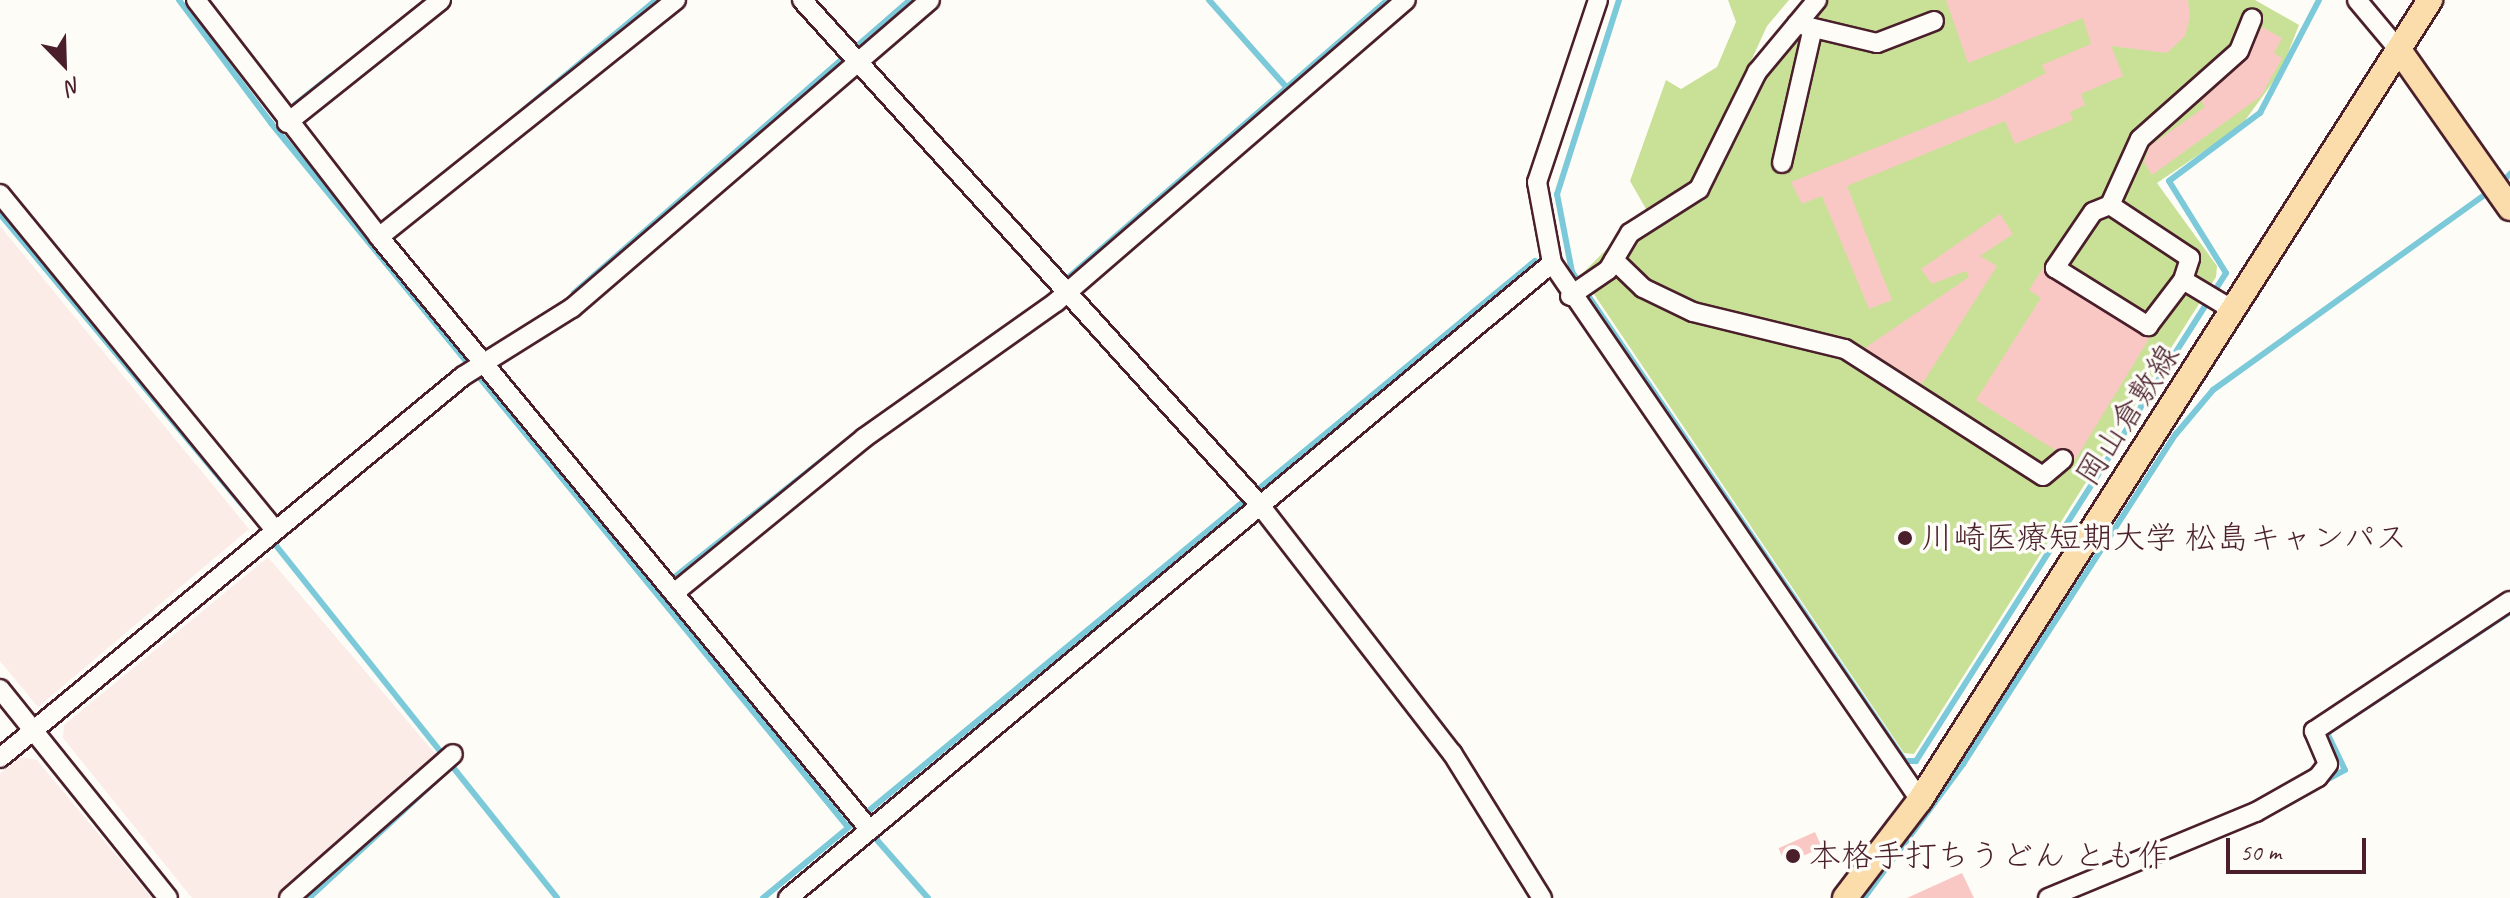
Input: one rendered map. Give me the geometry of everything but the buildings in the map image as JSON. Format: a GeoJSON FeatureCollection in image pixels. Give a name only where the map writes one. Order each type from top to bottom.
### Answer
{"type":"FeatureCollection","features":[{"type":"Feature","properties":{"kind":"main road","name":"岡山倉敷線"},"geometry":{"type":"LineString","coordinates":[[1845,898],[1920,800],[2218,301],[2399,50],[2430,0]]}},
{"type":"Feature","properties":{"kind":"main road"},"geometry":{"type":"LineString","coordinates":[[2399,50],[2510,208]]}},
{"type":"Feature","properties":{"kind":"street"},"geometry":{"type":"LineString","coordinates":[[196,0],[283,118],[379,237],[475,368],[669,587],[863,823]]}},
{"type":"Feature","properties":{"kind":"street"},"geometry":{"type":"LineString","coordinates":[[283,118],[441,0]]}},
{"type":"Feature","properties":{"kind":"street"},"geometry":{"type":"LineString","coordinates":[[379,237],[676,0]]}},
{"type":"Feature","properties":{"kind":"street"},"geometry":{"type":"LineString","coordinates":[[802,0],[1253,498],[1452,753],[1542,898]]}},
{"type":"Feature","properties":{"kind":"street"},"geometry":{"type":"LineString","coordinates":[[0,758],[475,368],[572,308],[853,56],[930,0]]}},
{"type":"Feature","properties":{"kind":"street"},"geometry":{"type":"LineString","coordinates":[[669,587],[1061,288],[1406,0]]}},
{"type":"Feature","properties":{"kind":"street"},"geometry":{"type":"LineString","coordinates":[[1598,0],[1537,182],[1552,263],[1578,291],[1920,800]]}},
{"type":"Feature","properties":{"kind":"street"},"geometry":{"type":"LineString","coordinates":[[1782,163],[1805,28],[1817,0]]}},
{"type":"Feature","properties":{"kind":"street"},"geometry":{"type":"LineString","coordinates":[[2357,0],[2399,50]]}},
{"type":"Feature","properties":{"kind":"street"},"geometry":{"type":"LineString","coordinates":[[2110,205],[2190,258],[2183,280],[2148,326],[2055,268],[2093,212],[2110,205],[2140,139],[2239,51],[2252,19]]}},
{"type":"Feature","properties":{"kind":"street"},"geometry":{"type":"LineString","coordinates":[[1805,28],[1877,43],[1934,21]]}},
{"type":"Feature","properties":{"kind":"street"},"geometry":{"type":"LineString","coordinates":[[1578,291],[1614,260],[1630,233],[1699,189],[1757,72],[1805,28]]}},
{"type":"Feature","properties":{"kind":"street"},"geometry":{"type":"LineString","coordinates":[[0,194],[268,535]]}},
{"type":"Feature","properties":{"kind":"street"},"geometry":{"type":"LineString","coordinates":[[1614,260],[1643,288],[1693,312],[1845,349],[2043,476],[2063,459]]}},
{"type":"Feature","properties":{"kind":"street"},"geometry":{"type":"LineString","coordinates":[[788,898],[863,823],[1253,498],[1552,263]]}},
{"type":"Feature","properties":{"kind":"street"},"geometry":{"type":"LineString","coordinates":[[2183,280],[2218,301]]}},
{"type":"Feature","properties":{"kind":"street"},"geometry":{"type":"LineString","coordinates":[[2048,898],[2256,812],[2318,777],[2328,764],[2314,731],[2510,601]]}},
{"type":"Feature","properties":{"kind":"street"},"geometry":{"type":"LineString","coordinates":[[0,689],[168,898]]}},
{"type":"Feature","properties":{"kind":"street"},"geometry":{"type":"LineString","coordinates":[[289,898],[448,758]]}},
{"type":"Feature","properties":{"kind":"shaded area"},"geometry":{"type":"Polygon","coordinates":[[[0,226],[249,529],[38,707],[0,661],[0,226]]]}},
{"type":"Feature","properties":{"kind":"shaded area"},"geometry":{"type":"Polygon","coordinates":[[[268,557],[438,757],[278,898],[192,898],[63,738],[64,725],[268,557]]]}},
{"type":"Feature","properties":{"kind":"shaded area"},"geometry":{"type":"Polygon","coordinates":[[[21,757],[37,760],[152,898],[0,898],[0,773],[21,757]]]}},
{"type":"Feature","properties":{"kind":"green space","name":"川崎医療短期大学 松島キャンパス"},"geometry":{"type":"Polygon","coordinates":[[[1728,0],[1789,0],[1767,26],[1703,166],[1808,0],[2255,0],[2299,25],[2281,71],[2241,126],[2157,183],[2217,266],[2216,277],[1914,754],[1904,753],[1581,275],[1646,209],[1630,181],[1666,80],[1681,89],[1717,67],[1736,22],[1728,0]]]}},
{"type":"Feature","properties":{"kind":"waterway"},"geometry":{"type":"LineString","coordinates":[[179,0],[271,123],[847,826]]}},
{"type":"Feature","properties":{"kind":"waterway"},"geometry":{"type":"LineString","coordinates":[[520,113],[656,0]]}},
{"type":"Feature","properties":{"kind":"waterway"},"geometry":{"type":"LineString","coordinates":[[574,293],[910,0]]}},
{"type":"Feature","properties":{"kind":"waterway"},"geometry":{"type":"LineString","coordinates":[[1209,0],[1287,88]]}},
{"type":"Feature","properties":{"kind":"waterway"},"geometry":{"type":"LineString","coordinates":[[1062,283],[1388,0]]}},
{"type":"Feature","properties":{"kind":"waterway"},"geometry":{"type":"LineString","coordinates":[[1619,0],[1557,194],[1572,272],[1905,761],[1916,761],[2226,273],[2169,181],[2260,113],[2319,0]]}},
{"type":"Feature","properties":{"kind":"waterway"},"geometry":{"type":"LineString","coordinates":[[287,111],[331,76]]}},
{"type":"Feature","properties":{"kind":"waterway"},"geometry":{"type":"LineString","coordinates":[[2506,178],[2510,174]]}},
{"type":"Feature","properties":{"kind":"waterway"},"geometry":{"type":"LineString","coordinates":[[1864,898],[1963,764],[2176,434],[2213,390],[2484,195]]}},
{"type":"Feature","properties":{"kind":"waterway"},"geometry":{"type":"LineString","coordinates":[[0,214],[245,508]]}},
{"type":"Feature","properties":{"kind":"waterway"},"geometry":{"type":"LineString","coordinates":[[763,898],[1535,261]]}},
{"type":"Feature","properties":{"kind":"waterway"},"geometry":{"type":"LineString","coordinates":[[667,583],[856,434]]}},
{"type":"Feature","properties":{"kind":"waterway"},"geometry":{"type":"LineString","coordinates":[[270,538],[557,898]]}},
{"type":"Feature","properties":{"kind":"waterway"},"geometry":{"type":"LineString","coordinates":[[2323,782],[2345,770],[2327,733],[2510,612]]}},
{"type":"Feature","properties":{"kind":"waterway"},"geometry":{"type":"LineString","coordinates":[[309,898],[444,773]]}},
{"type":"Feature","properties":{"kind":"waterway"},"geometry":{"type":"LineString","coordinates":[[877,840],[928,898]]}},
{"type":"Feature","properties":{"kind":"place","name":"川崎医療短期大学 松島キャンパス"},"geometry":{"type":"Point","coordinates":[1905,538]}},
{"type":"Feature","properties":{"kind":"place","name":"本格手打ちうどん とも作"},"geometry":{"type":"Point","coordinates":[1793,856]}}]}
